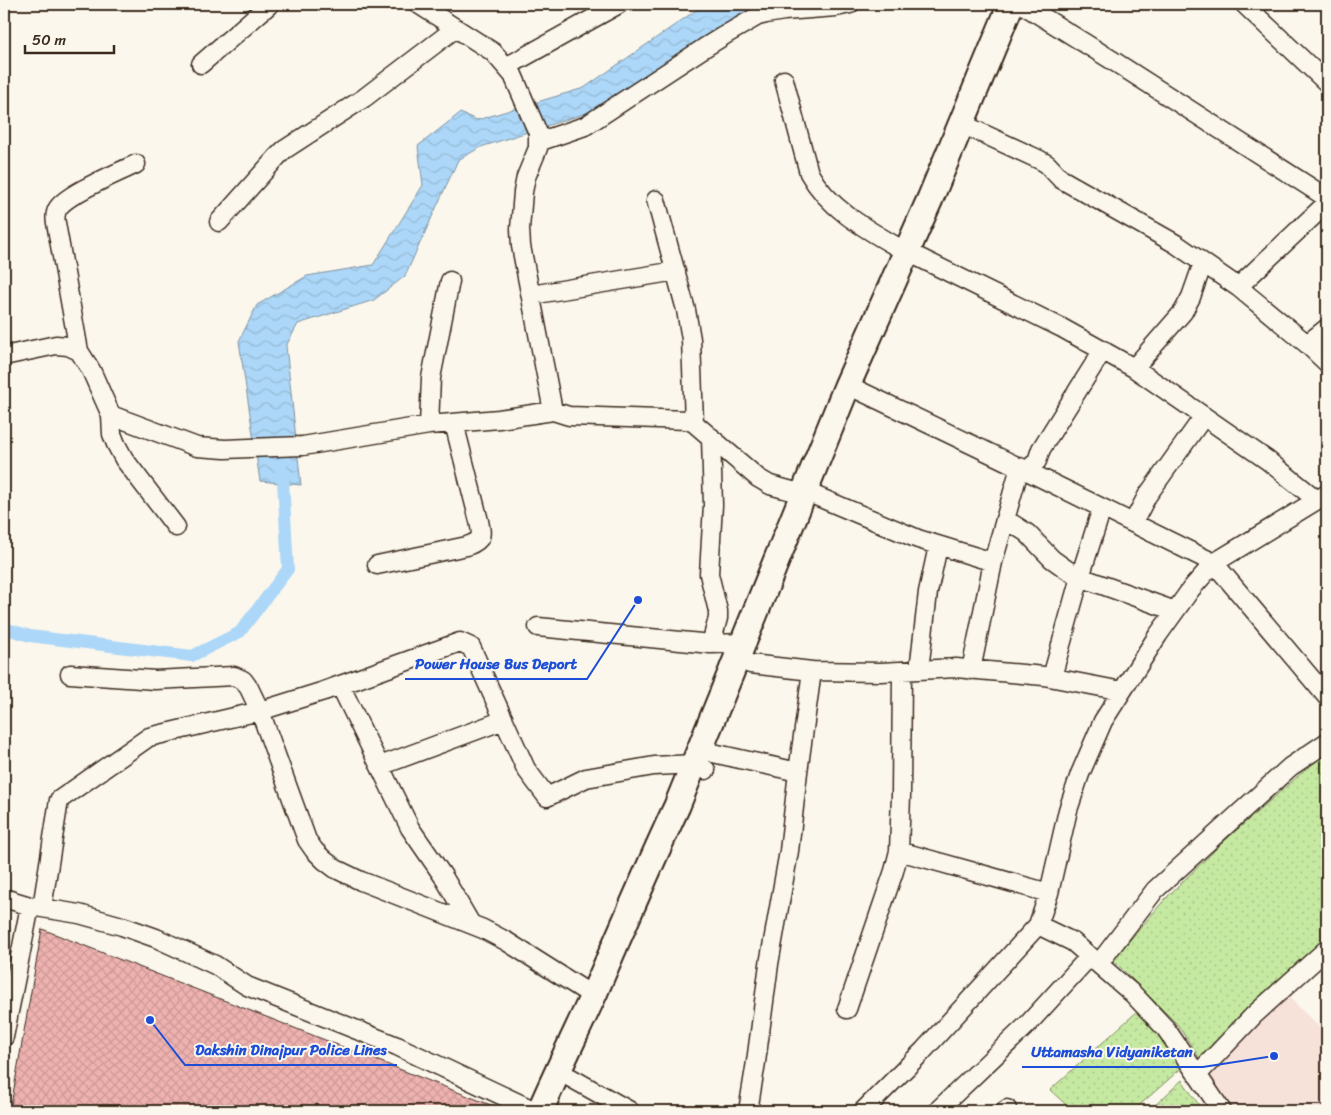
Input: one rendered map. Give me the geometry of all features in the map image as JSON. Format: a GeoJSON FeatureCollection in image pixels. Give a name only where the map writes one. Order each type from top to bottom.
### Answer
{"type":"FeatureCollection","features":[{"type":"Feature","properties":{"kind":"highway"},"geometry":{"type":"LineString","coordinates":[[557,1111],[690,811],[705,762],[746,654],[785,577],[809,495],[847,386],[973,130],[1021,4]]}},
{"type":"Feature","properties":{"kind":"highway"},"geometry":{"type":"LineString","coordinates":[[809,495],[860,391],[912,255],[1021,4]]}},
{"type":"Feature","properties":{"kind":"highway"},"geometry":{"type":"LineString","coordinates":[[540,1111],[677,806],[705,762]]}},
{"type":"Feature","properties":{"kind":"street"},"geometry":{"type":"LineString","coordinates":[[200,64],[270,4]]}},
{"type":"Feature","properties":{"kind":"street"},"geometry":{"type":"LineString","coordinates":[[418,4],[494,52],[510,71],[538,138],[538,148],[526,177],[523,192],[520,229],[521,246],[553,411]]}},
{"type":"Feature","properties":{"kind":"street"},"geometry":{"type":"LineString","coordinates":[[510,71],[619,4]]}},
{"type":"Feature","properties":{"kind":"street"},"geometry":{"type":"LineString","coordinates":[[538,138],[585,126],[704,48],[758,16],[784,11],[836,7],[850,4]]}},
{"type":"Feature","properties":{"kind":"street"},"geometry":{"type":"LineString","coordinates":[[1021,4],[1327,198]]}},
{"type":"Feature","properties":{"kind":"street"},"geometry":{"type":"LineString","coordinates":[[1244,4],[1327,83]]}},
{"type":"Feature","properties":{"kind":"street"},"geometry":{"type":"LineString","coordinates":[[219,222],[284,150],[364,98],[456,28]]}},
{"type":"Feature","properties":{"kind":"street"},"geometry":{"type":"LineString","coordinates":[[784,80],[809,173],[824,195],[847,216],[912,255],[1103,350],[1134,368],[1322,497],[1214,563],[1191,589],[1158,635],[1103,721],[1080,774],[1068,810],[1049,893],[1038,925],[923,1051],[863,1111]]}},
{"type":"Feature","properties":{"kind":"street"},"geometry":{"type":"LineString","coordinates":[[973,130],[1040,160],[1047,164],[1061,179],[1176,244],[1238,287],[1327,362]]}},
{"type":"Feature","properties":{"kind":"street"},"geometry":{"type":"LineString","coordinates":[[136,164],[73,196],[59,207],[56,214],[56,223],[79,351],[91,370],[111,415],[112,434],[124,459],[176,527]]}},
{"type":"Feature","properties":{"kind":"street"},"geometry":{"type":"LineString","coordinates":[[656,200],[686,310],[690,339],[694,423]]}},
{"type":"Feature","properties":{"kind":"street"},"geometry":{"type":"LineString","coordinates":[[1238,287],[1327,203]]}},
{"type":"Feature","properties":{"kind":"street"},"geometry":{"type":"LineString","coordinates":[[1134,368],[1184,312],[1203,263]]}},
{"type":"Feature","properties":{"kind":"street"},"geometry":{"type":"LineString","coordinates":[[531,295],[676,271]]}},
{"type":"Feature","properties":{"kind":"street"},"geometry":{"type":"LineString","coordinates":[[429,425],[431,378],[450,281]]}},
{"type":"Feature","properties":{"kind":"street"},"geometry":{"type":"LineString","coordinates":[[1307,344],[1327,328]]}},
{"type":"Feature","properties":{"kind":"street"},"geometry":{"type":"LineString","coordinates":[[4,356],[56,345],[68,346],[79,351]]}},
{"type":"Feature","properties":{"kind":"street"},"geometry":{"type":"LineString","coordinates":[[971,670],[993,562],[1005,519],[1024,469],[1037,461],[1041,449],[1103,350]]}},
{"type":"Feature","properties":{"kind":"street"},"geometry":{"type":"LineString","coordinates":[[860,391],[1024,469],[1214,563],[1325,690]]}},
{"type":"Feature","properties":{"kind":"street"},"geometry":{"type":"LineString","coordinates":[[111,415],[197,447],[225,449],[303,446],[429,425],[498,419],[553,411],[569,416],[688,420],[711,437],[758,478],[770,485],[809,495],[918,539],[993,562]]}},
{"type":"Feature","properties":{"kind":"street"},"geometry":{"type":"LineString","coordinates":[[1133,523],[1147,496],[1204,416]]}},
{"type":"Feature","properties":{"kind":"street"},"geometry":{"type":"LineString","coordinates":[[377,565],[467,546],[476,543],[480,538],[479,521],[454,423]]}},
{"type":"Feature","properties":{"kind":"street"},"geometry":{"type":"LineString","coordinates":[[711,437],[713,505],[710,574],[718,611],[711,644]]}},
{"type":"Feature","properties":{"kind":"street"},"geometry":{"type":"LineString","coordinates":[[1052,677],[1080,577],[1102,508]]}},
{"type":"Feature","properties":{"kind":"street"},"geometry":{"type":"LineString","coordinates":[[1005,519],[1027,534],[1059,564],[1080,577],[1175,611]]}},
{"type":"Feature","properties":{"kind":"street"},"geometry":{"type":"LineString","coordinates":[[847,1009],[894,871],[899,850],[910,671],[937,551],[940,546]]}},
{"type":"Feature","properties":{"kind":"street"},"geometry":{"type":"LineString","coordinates":[[538,627],[711,644],[812,671],[881,672],[956,668],[1052,677],[1122,691]]}},
{"type":"Feature","properties":{"kind":"street"},"geometry":{"type":"LineString","coordinates":[[4,1037],[36,907],[59,800],[149,736],[260,710],[340,685],[460,642],[471,647],[526,769],[547,797],[586,778],[654,766],[705,762],[798,772]]}},
{"type":"Feature","properties":{"kind":"street"},"geometry":{"type":"LineString","coordinates":[[748,1111],[789,852],[812,671]]}},
{"type":"Feature","properties":{"kind":"street"},"geometry":{"type":"LineString","coordinates":[[70,674],[155,680],[234,676],[243,680],[260,710],[307,840],[324,860],[336,869],[361,881],[483,928],[593,996]]}},
{"type":"Feature","properties":{"kind":"street"},"geometry":{"type":"LineString","coordinates":[[340,685],[410,828],[443,876],[471,924]]}},
{"type":"Feature","properties":{"kind":"street"},"geometry":{"type":"LineString","coordinates":[[380,766],[504,720]]}},
{"type":"Feature","properties":{"kind":"street"},"geometry":{"type":"LineString","coordinates":[[939,1109],[1095,961],[1100,962],[1155,890],[1290,767],[1327,742]]}},
{"type":"Feature","properties":{"kind":"street"},"geometry":{"type":"LineString","coordinates":[[899,850],[1049,893]]}},
{"type":"Feature","properties":{"kind":"street"},"geometry":{"type":"LineString","coordinates":[[4,898],[36,907],[79,914],[156,938],[215,965],[247,986],[397,1046],[535,1111]]}},
{"type":"Feature","properties":{"kind":"street"},"geometry":{"type":"LineString","coordinates":[[1038,925],[1073,942],[1133,994],[1166,1029],[1222,1111]]}},
{"type":"Feature","properties":{"kind":"street"},"geometry":{"type":"LineString","coordinates":[[1197,1075],[1254,1015],[1327,949]]}},
{"type":"Feature","properties":{"kind":"street"},"geometry":{"type":"LineString","coordinates":[[571,1078],[630,1111]]}},
{"type":"Feature","properties":{"kind":"shaded area"},"geometry":{"type":"Polygon","coordinates":[[[1284,992],[1327,1035],[1327,1111],[1225,1111],[1201,1076],[1284,992]]]}},
{"type":"Feature","properties":{"kind":"green space"},"geometry":{"type":"Polygon","coordinates":[[[1327,753],[1327,940],[1249,1011],[1201,1060],[1177,1024],[1113,960],[1166,898],[1222,843],[1306,769],[1327,753]]]}},
{"type":"Feature","properties":{"kind":"green space"},"geometry":{"type":"Polygon","coordinates":[[[1140,1009],[1186,1064],[1133,1111],[1073,1111],[1050,1090],[1140,1009]]]}},
{"type":"Feature","properties":{"kind":"green space"},"geometry":{"type":"Polygon","coordinates":[[[1182,1080],[1203,1111],[1149,1111],[1182,1080]]]}},
{"type":"Feature","properties":{"kind":"water"},"geometry":{"type":"Polygon","coordinates":[[[705,4],[766,4],[709,35],[602,108],[481,147],[458,160],[405,276],[374,300],[298,324],[286,346],[301,485],[260,481],[239,341],[257,305],[307,276],[373,265],[423,185],[418,146],[460,113],[477,120],[584,88],[705,4]]]}},
{"type":"Feature","properties":{"kind":"building"},"geometry":{"type":"Polygon","coordinates":[[[42,929],[506,1111],[10,1111],[42,929]]]}},
{"type":"Feature","properties":{"kind":"waterway"},"geometry":{"type":"LineString","coordinates":[[4,628],[30,636],[192,656],[240,632],[288,569],[281,468]]}},
{"type":"Feature","properties":{"kind":"place","name":"Power House Bus Deport"},"geometry":{"type":"Point","coordinates":[638,600]}},
{"type":"Feature","properties":{"kind":"place","name":"Dakshin Dinajpur Police Lines"},"geometry":{"type":"Point","coordinates":[150,1020]}},
{"type":"Feature","properties":{"kind":"place","name":"Uttamasha Vidyaniketan"},"geometry":{"type":"Point","coordinates":[1274,1056]}}]}
